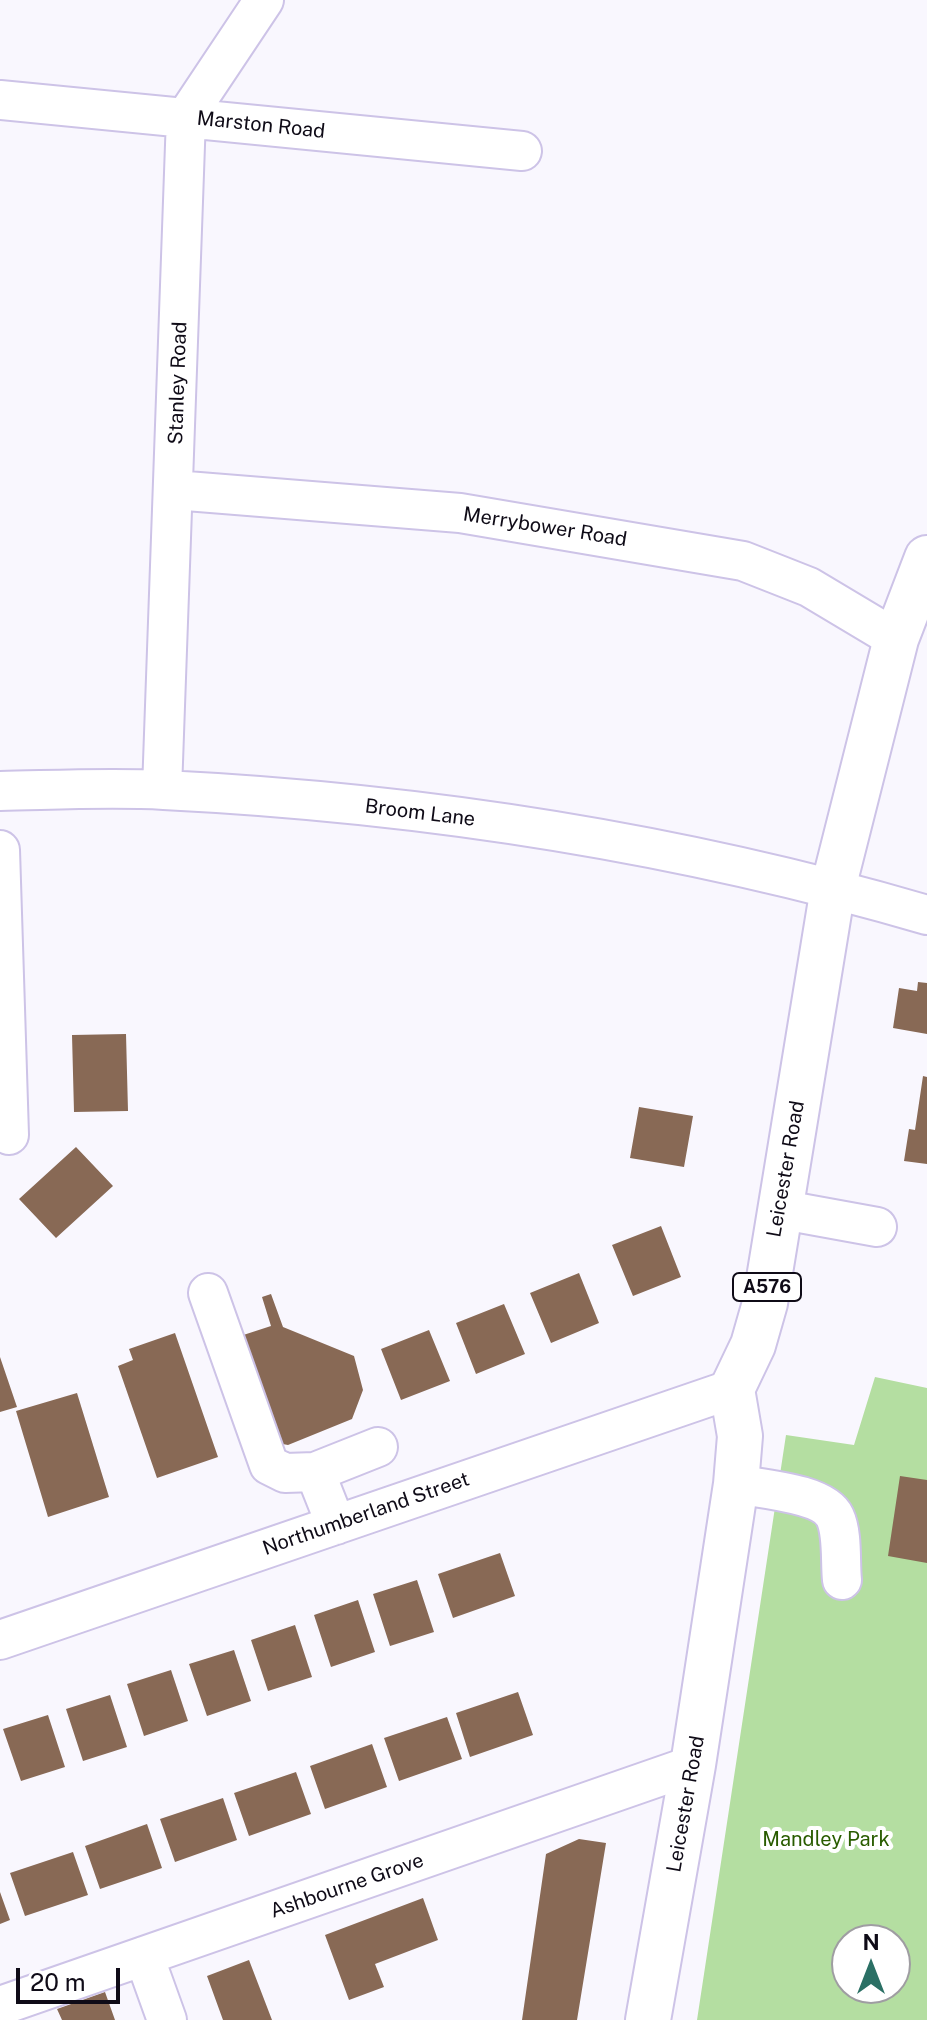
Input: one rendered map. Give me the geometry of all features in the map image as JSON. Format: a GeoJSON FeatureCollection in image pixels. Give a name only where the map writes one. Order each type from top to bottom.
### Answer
{"type":"FeatureCollection","features":[{"type":"Feature","properties":{"kind":"main road","name":"Leicester Road"},"geometry":{"type":"LineString","coordinates":[[648,2020],[693,1765],[736,1484],[740,1436],[732,1389],[753,1345],[765,1303],[833,888],[896,639],[927,558]]}},
{"type":"Feature","properties":{"kind":"street"},"geometry":{"type":"LineString","coordinates":[[186,117],[264,0]]}},
{"type":"Feature","properties":{"kind":"street","name":"Marston Road"},"geometry":{"type":"LineString","coordinates":[[0,100],[522,151]]}},
{"type":"Feature","properties":{"kind":"street","name":"Stanley Road"},"geometry":{"type":"LineString","coordinates":[[162,790],[186,117]]}},
{"type":"Feature","properties":{"kind":"street","name":"Merrybower Road"},"geometry":{"type":"LineString","coordinates":[[174,490],[460,513],[743,561],[809,587],[896,639]]}},
{"type":"Feature","properties":{"kind":"street","name":"Broom Lane"},"geometry":{"type":"LineString","coordinates":[[0,791],[162,790],[388,808],[560,830],[695,854],[927,915]]}},
{"type":"Feature","properties":{"kind":"street"},"geometry":{"type":"LineString","coordinates":[[0,850],[9,1135]]}},
{"type":"Feature","properties":{"kind":"street"},"geometry":{"type":"LineString","coordinates":[[778,1209],[877,1227]]}},
{"type":"Feature","properties":{"kind":"street"},"geometry":{"type":"LineString","coordinates":[[208,1293],[269,1465],[285,1473],[315,1472],[378,1447]]}},
{"type":"Feature","properties":{"kind":"street","name":"Northumberland Street"},"geometry":{"type":"LineString","coordinates":[[0,1640],[732,1389]]}},
{"type":"Feature","properties":{"kind":"street"},"geometry":{"type":"LineString","coordinates":[[315,1472],[336,1525]]}},
{"type":"Feature","properties":{"kind":"street"},"geometry":{"type":"LineString","coordinates":[[736,1484],[815,1500],[828,1507],[837,1519],[842,1580]]}},
{"type":"Feature","properties":{"kind":"street","name":"Ashbourne Grove"},"geometry":{"type":"LineString","coordinates":[[0,2006],[693,1765]]}},
{"type":"Feature","properties":{"kind":"street"},"geometry":{"type":"LineString","coordinates":[[144,1956],[167,2020]]}},
{"type":"Feature","properties":{"kind":"green space","name":"Mandley Park"},"geometry":{"type":"Polygon","coordinates":[[[875,1377],[927,1388],[927,2020],[697,2020],[786,1435],[854,1445],[875,1377]]]}},
{"type":"Feature","properties":{"kind":"building"},"geometry":{"type":"Polygon","coordinates":[[[918,982],[927,983],[927,1034],[893,1028],[899,988],[917,991],[918,982]]]}},
{"type":"Feature","properties":{"kind":"building"},"geometry":{"type":"Polygon","coordinates":[[[126,1034],[128,1111],[74,1112],[72,1035],[126,1034]]]}},
{"type":"Feature","properties":{"kind":"building"},"geometry":{"type":"Polygon","coordinates":[[[923,1076],[927,1077],[927,1164],[904,1161],[909,1129],[915,1130],[923,1076]]]}},
{"type":"Feature","properties":{"kind":"building"},"geometry":{"type":"Polygon","coordinates":[[[639,1107],[693,1116],[684,1167],[630,1158],[639,1107]]]}},
{"type":"Feature","properties":{"kind":"building"},"geometry":{"type":"Polygon","coordinates":[[[76,1147],[113,1186],[56,1238],[19,1199],[76,1147]]]}},
{"type":"Feature","properties":{"kind":"building"},"geometry":{"type":"Polygon","coordinates":[[[661,1226],[681,1277],[633,1296],[612,1245],[661,1226]]]}},
{"type":"Feature","properties":{"kind":"building"},"geometry":{"type":"Polygon","coordinates":[[[579,1273],[599,1323],[551,1343],[530,1293],[579,1273]]]}},
{"type":"Feature","properties":{"kind":"building"},"geometry":{"type":"Polygon","coordinates":[[[271,1294],[283,1327],[354,1356],[363,1390],[352,1419],[288,1445],[261,1440],[228,1340],[271,1326],[262,1297],[271,1294]]]}},
{"type":"Feature","properties":{"kind":"building"},"geometry":{"type":"Polygon","coordinates":[[[504,1304],[525,1354],[476,1374],[456,1323],[504,1304]]]}},
{"type":"Feature","properties":{"kind":"building"},"geometry":{"type":"Polygon","coordinates":[[[429,1330],[450,1381],[401,1400],[381,1349],[429,1330]]]}},
{"type":"Feature","properties":{"kind":"building"},"geometry":{"type":"Polygon","coordinates":[[[175,1333],[218,1457],[157,1478],[118,1366],[133,1360],[129,1349],[175,1333]]]}},
{"type":"Feature","properties":{"kind":"building"},"geometry":{"type":"Polygon","coordinates":[[[0,1357],[17,1407],[0,1412],[0,1357]]]}},
{"type":"Feature","properties":{"kind":"building"},"geometry":{"type":"Polygon","coordinates":[[[77,1393],[109,1497],[48,1517],[16,1411],[77,1393]]]}},
{"type":"Feature","properties":{"kind":"building"},"geometry":{"type":"Polygon","coordinates":[[[900,1476],[927,1480],[927,1563],[888,1556],[900,1476]]]}},
{"type":"Feature","properties":{"kind":"building"},"geometry":{"type":"Polygon","coordinates":[[[500,1553],[515,1596],[453,1618],[438,1574],[500,1553]]]}},
{"type":"Feature","properties":{"kind":"building"},"geometry":{"type":"Polygon","coordinates":[[[417,1580],[434,1632],[390,1646],[373,1594],[417,1580]]]}},
{"type":"Feature","properties":{"kind":"building"},"geometry":{"type":"Polygon","coordinates":[[[358,1600],[375,1652],[331,1667],[314,1615],[358,1600]]]}},
{"type":"Feature","properties":{"kind":"building"},"geometry":{"type":"Polygon","coordinates":[[[295,1625],[312,1677],[268,1691],[251,1640],[295,1625]]]}},
{"type":"Feature","properties":{"kind":"building"},"geometry":{"type":"Polygon","coordinates":[[[234,1650],[251,1701],[207,1716],[189,1664],[234,1650]]]}},
{"type":"Feature","properties":{"kind":"building"},"geometry":{"type":"Polygon","coordinates":[[[171,1670],[188,1721],[144,1736],[127,1684],[171,1670]]]}},
{"type":"Feature","properties":{"kind":"building"},"geometry":{"type":"Polygon","coordinates":[[[518,1692],[533,1735],[470,1757],[456,1713],[518,1692]]]}},
{"type":"Feature","properties":{"kind":"building"},"geometry":{"type":"Polygon","coordinates":[[[110,1695],[127,1747],[83,1761],[66,1709],[110,1695]]]}},
{"type":"Feature","properties":{"kind":"building"},"geometry":{"type":"Polygon","coordinates":[[[48,1715],[65,1767],[21,1781],[3,1729],[48,1715]]]}},
{"type":"Feature","properties":{"kind":"building"},"geometry":{"type":"Polygon","coordinates":[[[447,1717],[462,1759],[399,1781],[384,1738],[447,1717]]]}},
{"type":"Feature","properties":{"kind":"building"},"geometry":{"type":"Polygon","coordinates":[[[372,1744],[387,1787],[325,1809],[310,1766],[372,1744]]]}},
{"type":"Feature","properties":{"kind":"building"},"geometry":{"type":"Polygon","coordinates":[[[296,1772],[311,1814],[249,1836],[234,1793],[296,1772]]]}},
{"type":"Feature","properties":{"kind":"building"},"geometry":{"type":"Polygon","coordinates":[[[223,1798],[237,1840],[175,1862],[160,1819],[223,1798]]]}},
{"type":"Feature","properties":{"kind":"building"},"geometry":{"type":"Polygon","coordinates":[[[147,1824],[162,1868],[100,1889],[85,1846],[147,1824]]]}},
{"type":"Feature","properties":{"kind":"building"},"geometry":{"type":"Polygon","coordinates":[[[579,1839],[606,1843],[577,2020],[522,2020],[546,1854],[579,1839]]]}},
{"type":"Feature","properties":{"kind":"building"},"geometry":{"type":"Polygon","coordinates":[[[73,1852],[88,1895],[25,1916],[10,1873],[73,1852]]]}},
{"type":"Feature","properties":{"kind":"building"},"geometry":{"type":"Polygon","coordinates":[[[0,1892],[10,1920],[0,1924],[0,1892]]]}},
{"type":"Feature","properties":{"kind":"building"},"geometry":{"type":"Polygon","coordinates":[[[423,1898],[438,1940],[375,1964],[384,1987],[349,2000],[325,1935],[423,1898]]]}},
{"type":"Feature","properties":{"kind":"building"},"geometry":{"type":"Polygon","coordinates":[[[249,1960],[272,2020],[223,2020],[207,1976],[249,1960]]]}},
{"type":"Feature","properties":{"kind":"building"},"geometry":{"type":"Polygon","coordinates":[[[105,1992],[115,2020],[62,2020],[57,2009],[105,1992]]]}}]}
